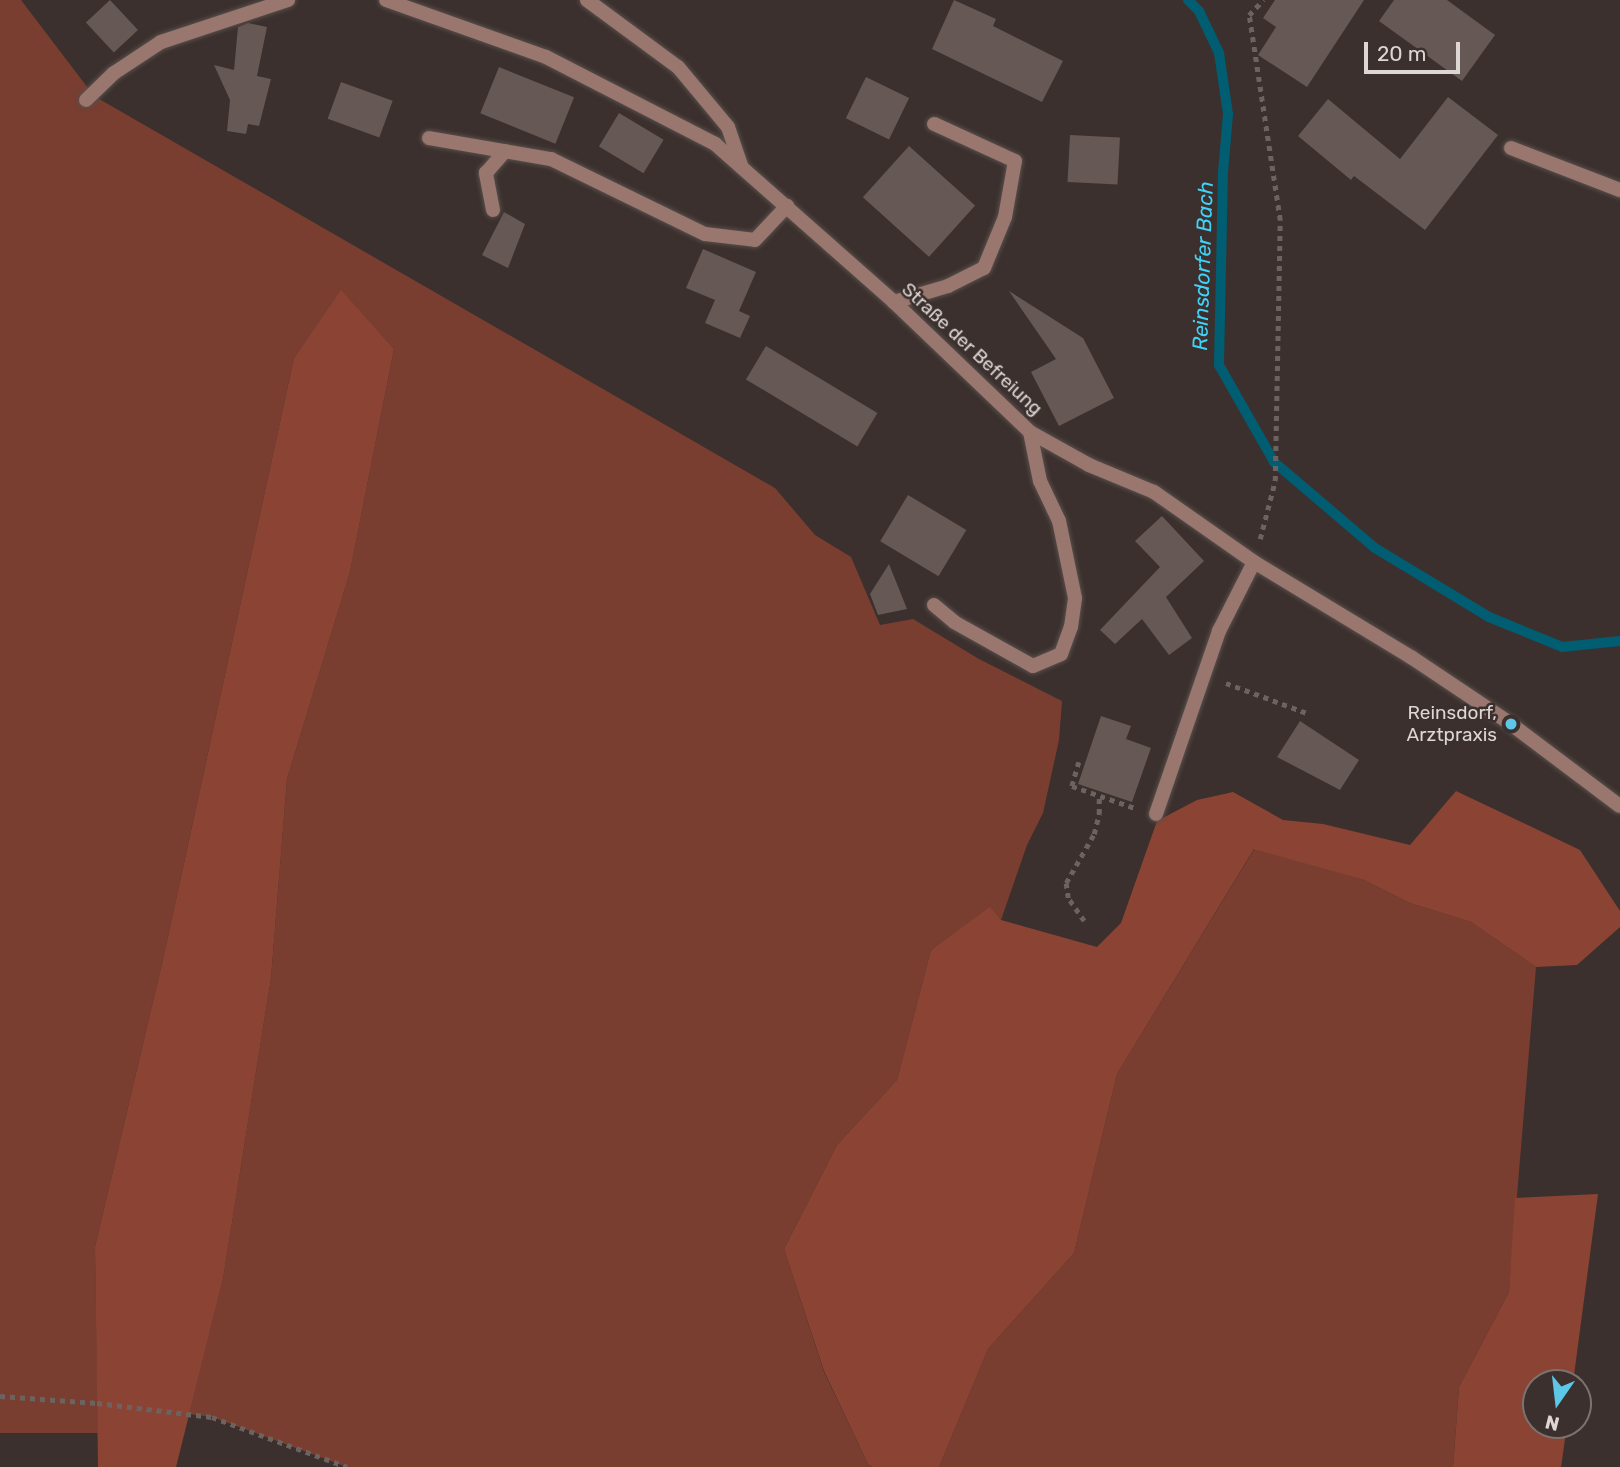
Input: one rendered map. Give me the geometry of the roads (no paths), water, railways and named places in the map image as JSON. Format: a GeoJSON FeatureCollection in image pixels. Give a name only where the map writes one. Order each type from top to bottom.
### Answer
{"type":"FeatureCollection","features":[{"type":"Feature","properties":{"kind":"street"},"geometry":{"type":"LineString","coordinates":[[86,100],[114,73],[161,42],[288,0]]}},
{"type":"Feature","properties":{"kind":"street","name":"Straße der Befreiung"},"geometry":{"type":"LineString","coordinates":[[386,0],[546,57],[715,144],[894,302],[1030,432],[1089,465],[1154,492],[1254,562],[1422,664],[1511,724],[1620,806]]}},
{"type":"Feature","properties":{"kind":"street"},"geometry":{"type":"LineString","coordinates":[[587,0],[678,67],[728,127],[741,168]]}},
{"type":"Feature","properties":{"kind":"street"},"geometry":{"type":"LineString","coordinates":[[894,302],[948,286],[984,268],[1005,217],[1015,161],[933,124]]}},
{"type":"Feature","properties":{"kind":"street"},"geometry":{"type":"LineString","coordinates":[[429,138],[551,159],[705,233],[755,240],[787,206]]}},
{"type":"Feature","properties":{"kind":"street"},"geometry":{"type":"LineString","coordinates":[[1511,148],[1620,191]]}},
{"type":"Feature","properties":{"kind":"street"},"geometry":{"type":"LineString","coordinates":[[493,210],[486,173],[505,151]]}},
{"type":"Feature","properties":{"kind":"street"},"geometry":{"type":"LineString","coordinates":[[934,605],[954,622],[1033,666],[1061,654],[1071,627],[1075,598],[1059,521],[1040,481],[1030,432]]}},
{"type":"Feature","properties":{"kind":"street"},"geometry":{"type":"LineString","coordinates":[[1156,814],[1219,631],[1254,562]]}},
{"type":"Feature","properties":{"kind":"waterway","name":"Reinsdorfer Bach"},"geometry":{"type":"LineString","coordinates":[[1188,0],[1199,11],[1219,53],[1228,114],[1223,172],[1219,365],[1274,462],[1375,548],[1489,617],[1562,647],[1620,641]]}},
{"type":"Feature","properties":{"kind":"place","name":"Reinsdorf, Arztpraxis"},"geometry":{"type":"Point","coordinates":[1511,724]}}]}
